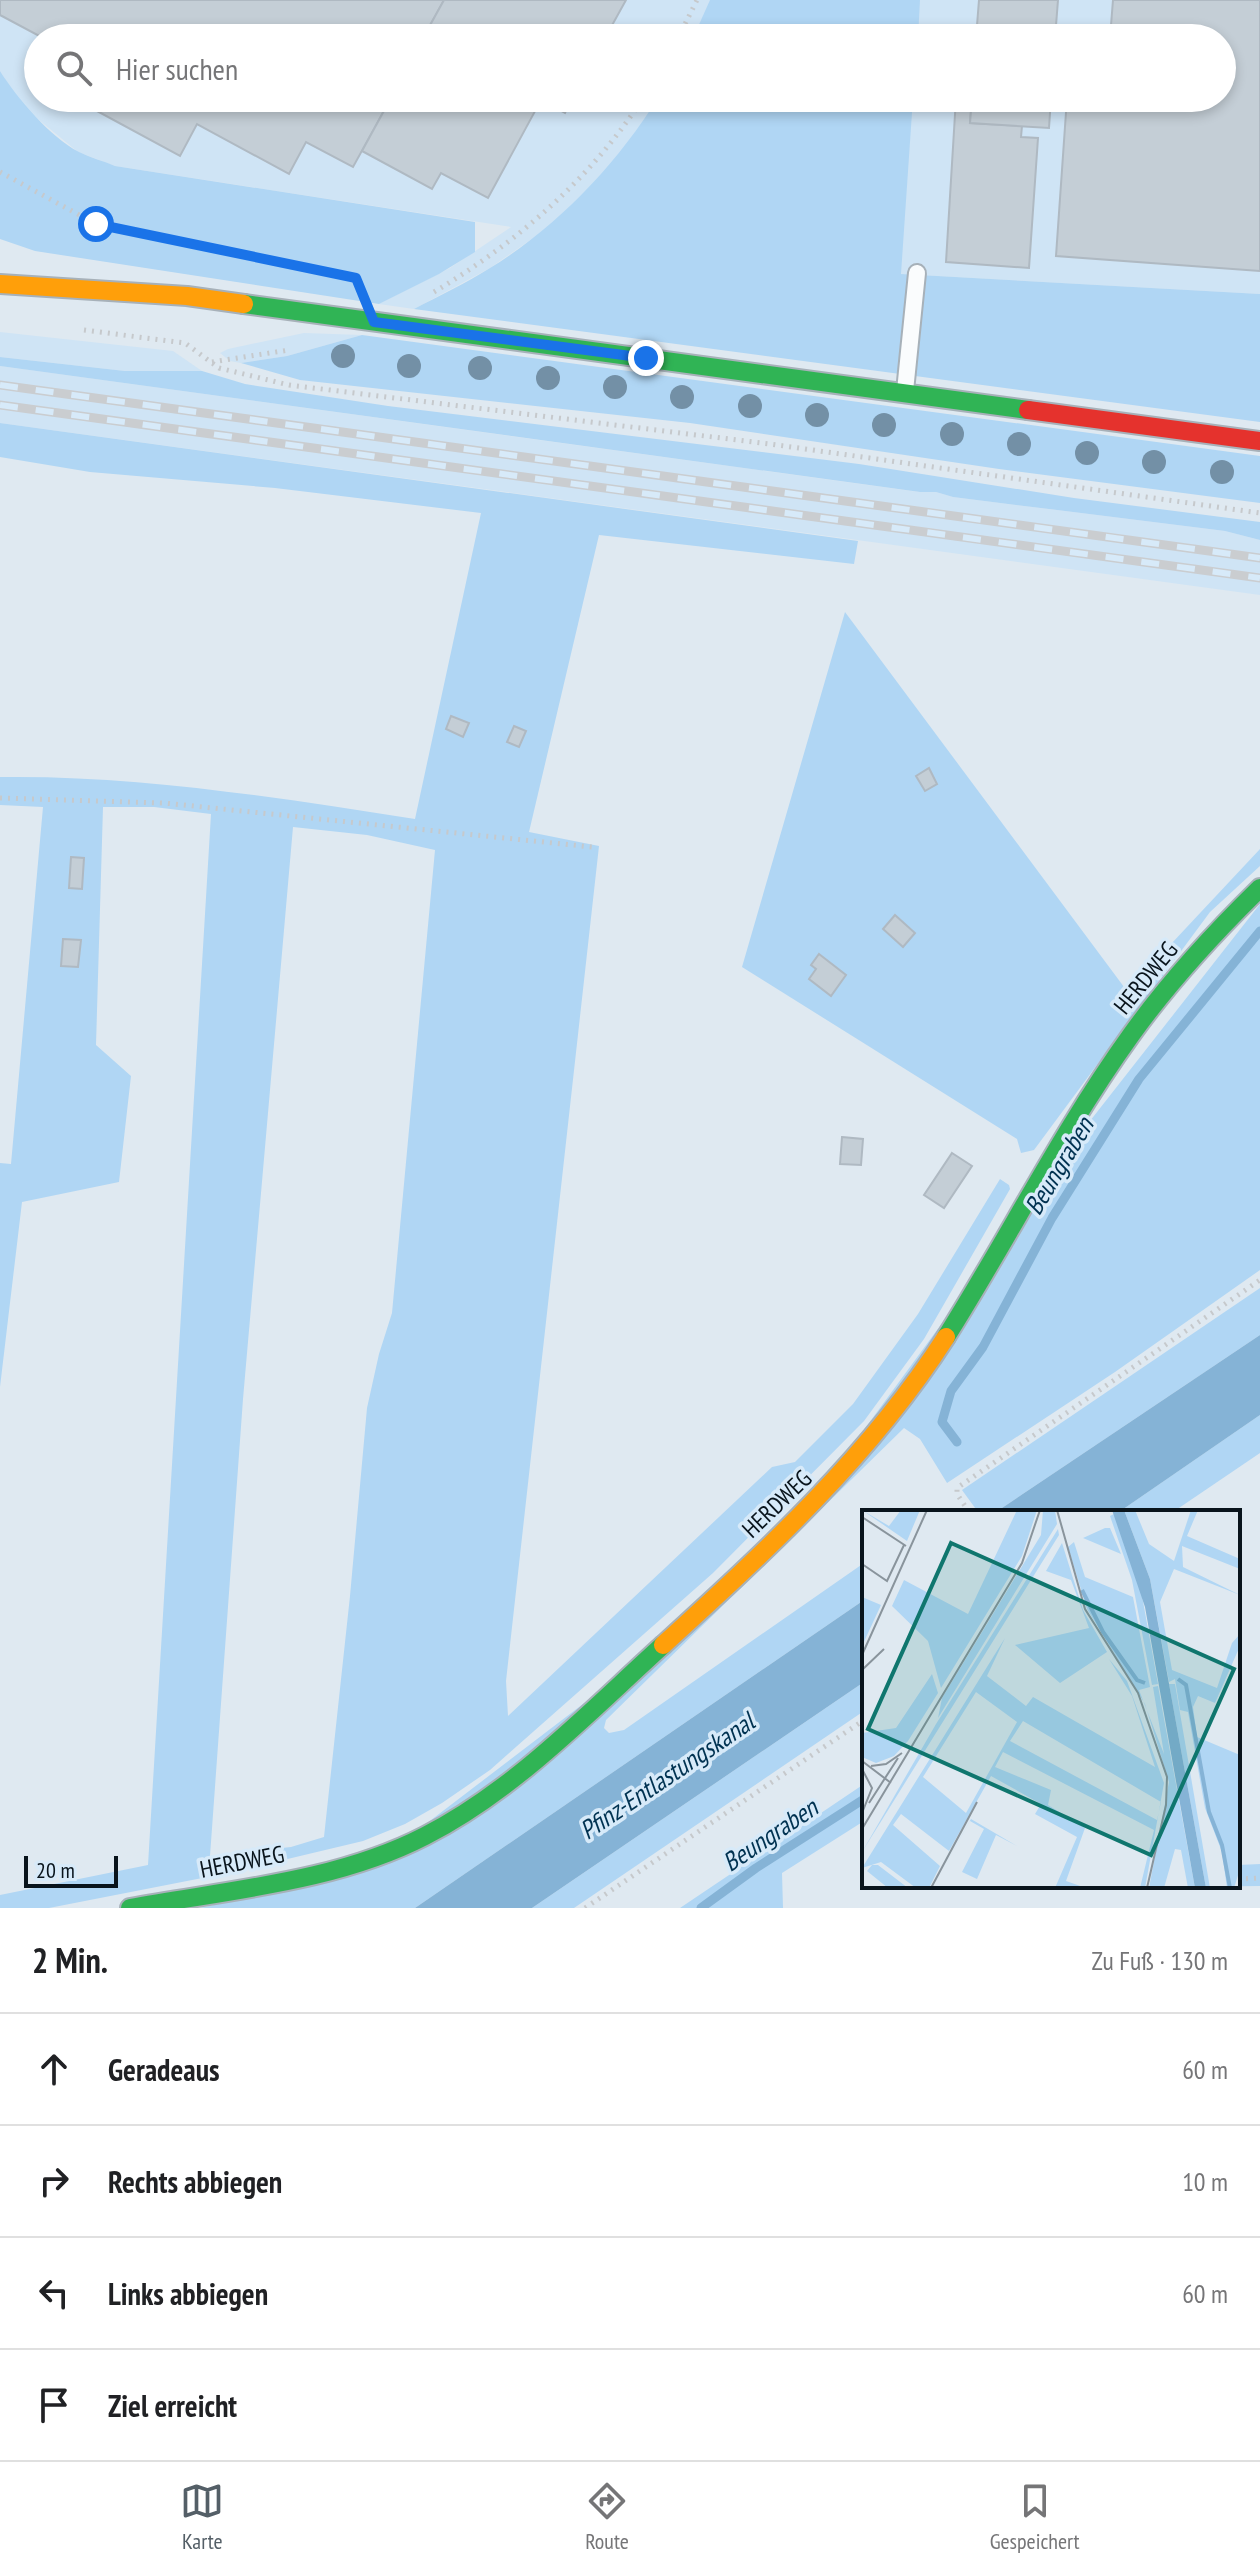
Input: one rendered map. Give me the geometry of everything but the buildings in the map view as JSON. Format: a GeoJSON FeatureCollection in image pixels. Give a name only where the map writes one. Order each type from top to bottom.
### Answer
{"type":"FeatureCollection","features":[{"type":"Feature","properties":{"kind":"street"},"geometry":{"type":"LineString","coordinates":[[62,269],[187,296]]}},
{"type":"Feature","properties":{"kind":"street"},"geometry":{"type":"LineString","coordinates":[[0,284],[187,296],[1260,441]]}},
{"type":"Feature","properties":{"kind":"street","name":"HERDWEG"},"geometry":{"type":"LineString","coordinates":[[130,1908],[322,1870],[392,1850],[421,1837],[480,1801],[674,1636],[841,1475],[882,1428],[923,1373],[956,1321],[1116,1055],[1187,964],[1260,888]]}},
{"type":"Feature","properties":{"kind":"lane"},"geometry":{"type":"LineString","coordinates":[[905,394],[917,273]]}},
{"type":"Feature","properties":{"kind":"path"},"geometry":{"type":"LineString","coordinates":[[685,24],[697,0]]}},
{"type":"Feature","properties":{"kind":"path"},"geometry":{"type":"LineString","coordinates":[[425,297],[472,269],[520,234],[598,157],[632,112]]}},
{"type":"Feature","properties":{"kind":"path"},"geometry":{"type":"LineString","coordinates":[[0,172],[96,224],[356,278],[374,322]]}},
{"type":"Feature","properties":{"kind":"path"},"geometry":{"type":"LineString","coordinates":[[75,329],[185,343],[219,368],[289,385],[770,444],[1260,513]]}},
{"type":"Feature","properties":{"kind":"path"},"geometry":{"type":"LineString","coordinates":[[0,798],[164,803],[592,847]]}},
{"type":"Feature","properties":{"kind":"path"},"geometry":{"type":"LineString","coordinates":[[967,1510],[957,1494],[957,1488],[1260,1280]]}},
{"type":"Feature","properties":{"kind":"path"},"geometry":{"type":"LineString","coordinates":[[585,1908],[862,1721]]}},
{"type":"Feature","properties":{"kind":"path"},"geometry":{"type":"LineString","coordinates":[[1240,1879],[1260,1878]]}},
{"type":"Feature","properties":{"kind":"shaded area"},"geometry":{"type":"Polygon","coordinates":[[[0,0],[1260,0],[1260,294],[900,274],[536,236],[490,268],[414,309],[379,304],[450,268],[511,227],[115,166],[78,152],[30,112],[1236,112],[1236,24],[24,24],[24,105],[0,71],[0,0]]]}},
{"type":"Feature","properties":{"kind":"shaded area"},"geometry":{"type":"Polygon","coordinates":[[[710,0],[920,0],[919,24],[699,24],[710,0]]]}},
{"type":"Feature","properties":{"kind":"shaded area"},"geometry":{"type":"Polygon","coordinates":[[[0,71],[24,104],[24,112],[32,112],[79,152],[115,166],[475,222],[475,252],[379,304],[35,251],[0,239],[0,71]]]}},
{"type":"Feature","properties":{"kind":"shaded area"},"geometry":{"type":"Polygon","coordinates":[[[648,112],[912,112],[901,274],[1260,294],[1260,422],[414,309],[490,268],[539,234],[583,193],[648,112]]]}},
{"type":"Feature","properties":{"kind":"shaded area"},"geometry":{"type":"Polygon","coordinates":[[[0,332],[173,351],[202,371],[125,371],[0,357],[0,332]]]}},
{"type":"Feature","properties":{"kind":"shaded area"},"geometry":{"type":"Polygon","coordinates":[[[304,333],[362,335],[287,356],[241,363],[230,361],[220,353],[228,349],[304,333]]]}},
{"type":"Feature","properties":{"kind":"shaded area"},"geometry":{"type":"Polygon","coordinates":[[[362,335],[1260,456],[1260,503],[999,469],[690,423],[300,380],[241,363],[287,356],[362,335]]]}},
{"type":"Feature","properties":{"kind":"shaded area"},"geometry":{"type":"Polygon","coordinates":[[[0,357],[125,371],[202,371],[245,384],[388,406],[859,464],[1074,498],[1260,522],[1260,540],[1225,531],[953,497],[936,492],[0,366],[0,357]]]}},
{"type":"Feature","properties":{"kind":"shaded area"},"geometry":{"type":"Polygon","coordinates":[[[0,366],[936,492],[953,497],[1225,531],[1260,540],[1260,595],[0,423],[0,366]]]}},
{"type":"Feature","properties":{"kind":"shaded area"},"geometry":{"type":"Polygon","coordinates":[[[0,423],[858,541],[854,564],[599,535],[529,832],[599,846],[506,1681],[508,1716],[772,1467],[795,1462],[853,1404],[918,1314],[1000,1179],[1010,1189],[924,1339],[864,1421],[713,1573],[490,1770],[405,1824],[363,1841],[233,1872],[49,1908],[0,1908],[0,1895],[148,1865],[211,814],[154,807],[103,807],[96,1045],[131,1076],[119,1182],[22,1202],[0,1387],[0,1163],[11,1164],[43,807],[0,805],[0,777],[157,784],[415,819],[481,513],[275,488],[90,472],[0,457],[0,423]],[[293,827],[243,1399],[210,1856],[291,1847],[324,1837],[367,1408],[392,1313],[435,850],[367,835],[293,827]]]}},
{"type":"Feature","properties":{"kind":"shaded area"},"geometry":{"type":"Polygon","coordinates":[[[845,612],[1127,991],[1260,849],[1260,866],[1210,912],[1034,1150],[1021,1153],[1017,1139],[742,967],[845,612]]]}},
{"type":"Feature","properties":{"kind":"shaded area"},"geometry":{"type":"Polygon","coordinates":[[[1260,904],[1260,1270],[1115,1372],[947,1483],[920,1439],[904,1428],[767,1562],[1090,1121],[1260,904]]]}},
{"type":"Feature","properties":{"kind":"shaded area"},"geometry":{"type":"Polygon","coordinates":[[[1260,1288],[1260,1335],[999,1510],[977,1510],[962,1490],[1260,1288]]]}},
{"type":"Feature","properties":{"kind":"shaded area"},"geometry":{"type":"Polygon","coordinates":[[[1260,1415],[1260,1453],[1176,1510],[1122,1510],[1260,1415]]]}},
{"type":"Feature","properties":{"kind":"shaded area"},"geometry":{"type":"Polygon","coordinates":[[[862,1564],[862,1601],[415,1908],[200,1908],[363,1872],[761,1568],[606,1720],[604,1728],[609,1733],[624,1730],[862,1564]]]}},
{"type":"Feature","properties":{"kind":"shaded area"},"geometry":{"type":"Polygon","coordinates":[[[862,1683],[862,1712],[574,1908],[532,1908],[862,1683]]]}},
{"type":"Feature","properties":{"kind":"shaded area"},"geometry":{"type":"Polygon","coordinates":[[[862,1785],[862,1822],[782,1873],[783,1908],[680,1908],[862,1785]]]}},
{"type":"Feature","properties":{"kind":"shaded area"},"geometry":{"type":"Polygon","coordinates":[[[1260,1864],[1260,1886],[1240,1886],[1240,1865],[1260,1864]]]}},
{"type":"Feature","properties":{"kind":"shaded area"},"geometry":{"type":"Polygon","coordinates":[[[1017,1888],[1098,1888],[1017,1889],[1017,1888]]]}},
{"type":"Feature","properties":{"kind":"water"},"geometry":{"type":"Polygon","coordinates":[[[1260,1335],[1260,1415],[1122,1510],[999,1510],[1260,1335]]]}},
{"type":"Feature","properties":{"kind":"water","name":"Pfinz-Entlastungskanal"},"geometry":{"type":"Polygon","coordinates":[[[862,1601],[862,1683],[532,1908],[415,1908],[862,1601]]]}},
{"type":"Feature","properties":{"kind":"waterway","name":"Beungraben"},"geometry":{"type":"LineString","coordinates":[[957,1442],[942,1422],[951,1391],[983,1347],[1052,1218],[1139,1079],[1260,931]]}},
{"type":"Feature","properties":{"kind":"waterway","name":"Beungraben"},"geometry":{"type":"LineString","coordinates":[[701,1908],[756,1868],[862,1800]]}},
{"type":"Feature","properties":{"kind":"railway"},"geometry":{"type":"LineString","coordinates":[[0,385],[1260,558]]}},
{"type":"Feature","properties":{"kind":"railway"},"geometry":{"type":"LineString","coordinates":[[0,405],[1260,578]]}},
{"type":"Feature","properties":{"kind":"traffic: fast"},"geometry":{"type":"LineString","coordinates":[[244,304],[1028,410]]}},
{"type":"Feature","properties":{"kind":"traffic: fast"},"geometry":{"type":"LineString","coordinates":[[946,1337],[1059,1146],[1131,1035],[1192,959],[1260,888]]}},
{"type":"Feature","properties":{"kind":"traffic: fast"},"geometry":{"type":"LineString","coordinates":[[130,1908],[318,1874],[391,1852],[425,1836],[490,1796],[520,1773],[663,1645]]}},
{"type":"Feature","properties":{"kind":"traffic: slow"},"geometry":{"type":"LineString","coordinates":[[0,284],[187,296],[244,304]]}},
{"type":"Feature","properties":{"kind":"traffic: slow"},"geometry":{"type":"LineString","coordinates":[[663,1645],[778,1538],[850,1462],[916,1381],[946,1337]]}},
{"type":"Feature","properties":{"kind":"traffic: jam"},"geometry":{"type":"LineString","coordinates":[[1028,410],[1260,441]]}},
{"type":"Feature","properties":{"kind":"route"},"geometry":{"type":"LineString","coordinates":[[96,224],[356,278],[374,322],[646,358]]}}]}
